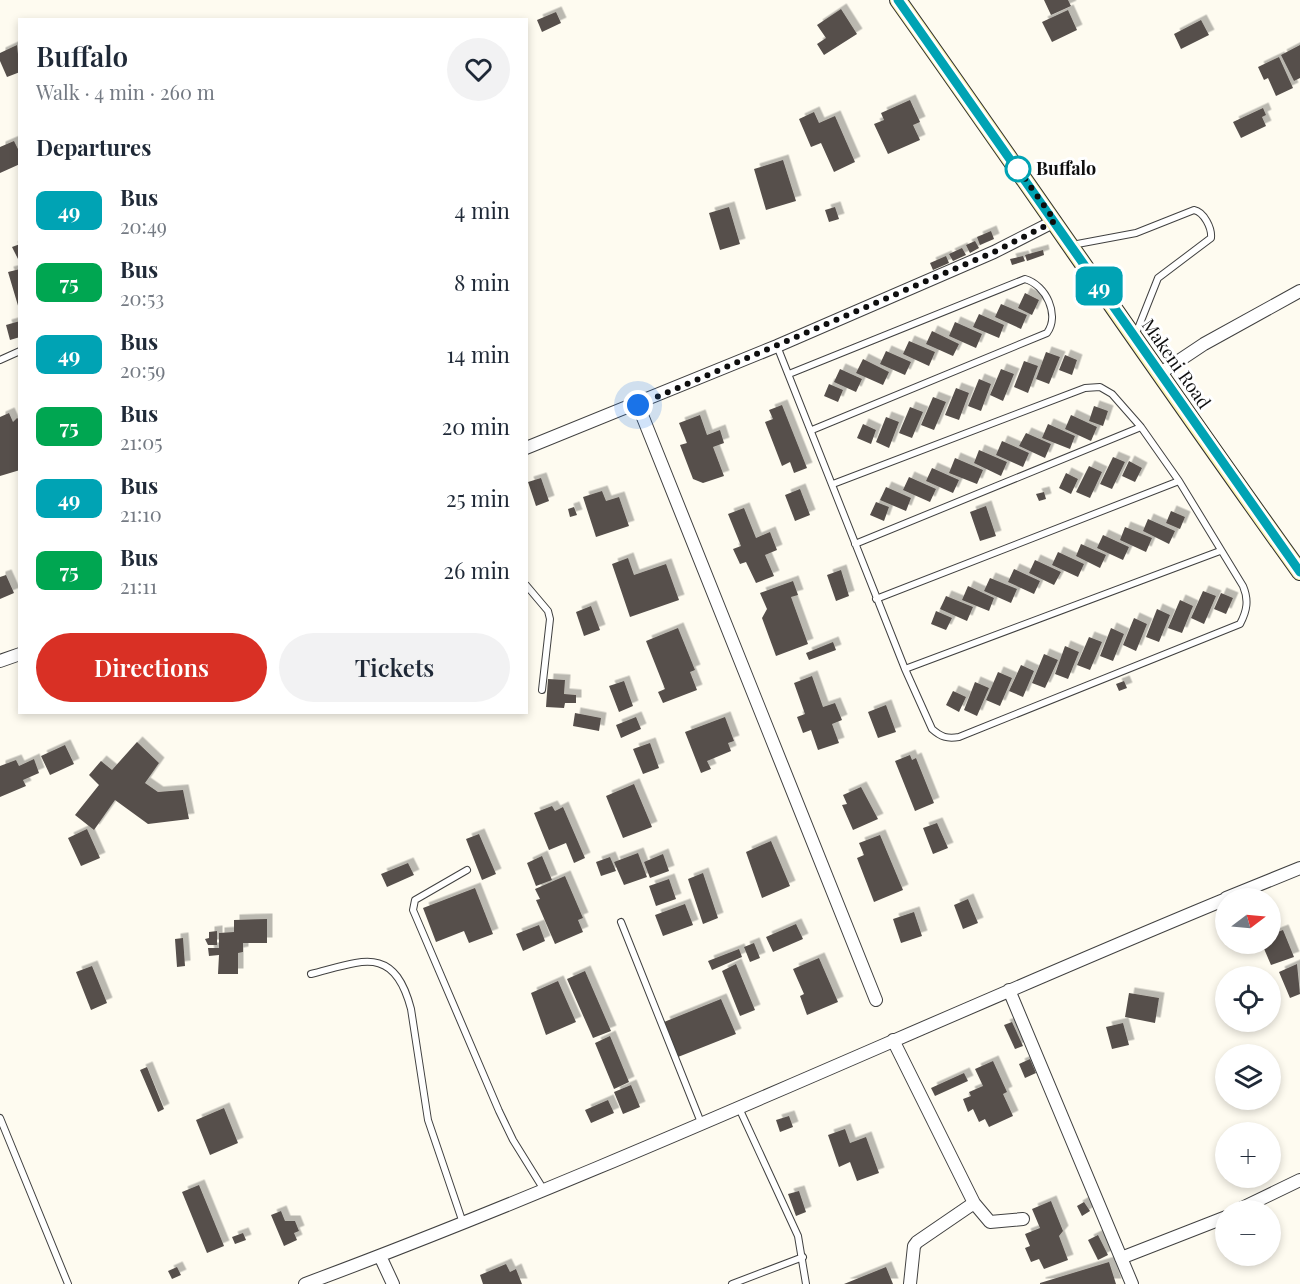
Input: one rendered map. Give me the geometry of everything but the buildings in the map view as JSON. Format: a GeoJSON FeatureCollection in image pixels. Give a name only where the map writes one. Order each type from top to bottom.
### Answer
{"type":"FeatureCollection","features":[{"type":"Feature","properties":{"kind":"main road","name":"Makeni Road"},"geometry":{"type":"LineString","coordinates":[[898,0],[1300,572]]}},
{"type":"Feature","properties":{"kind":"street"},"geometry":{"type":"LineString","coordinates":[[528,447],[638,405],[777,346],[994,252],[1055,221]]}},
{"type":"Feature","properties":{"kind":"street"},"geometry":{"type":"LineString","coordinates":[[1159,374],[1204,344],[1300,291]]}},
{"type":"Feature","properties":{"kind":"street"},"geometry":{"type":"LineString","coordinates":[[638,405],[876,1000]]}},
{"type":"Feature","properties":{"kind":"street"},"geometry":{"type":"LineString","coordinates":[[0,661],[18,655]]}},
{"type":"Feature","properties":{"kind":"street"},"geometry":{"type":"LineString","coordinates":[[1252,888],[1300,868]]}},
{"type":"Feature","properties":{"kind":"street"},"geometry":{"type":"LineString","coordinates":[[305,1284],[463,1224],[702,1125],[893,1040],[1215,904]]}},
{"type":"Feature","properties":{"kind":"street"},"geometry":{"type":"LineString","coordinates":[[1009,990],[1131,1284]]}},
{"type":"Feature","properties":{"kind":"street"},"geometry":{"type":"LineString","coordinates":[[893,1040],[974,1203],[990,1222],[1023,1219]]}},
{"type":"Feature","properties":{"kind":"street"},"geometry":{"type":"LineString","coordinates":[[1259,1200],[1300,1180]]}},
{"type":"Feature","properties":{"kind":"street"},"geometry":{"type":"LineString","coordinates":[[910,1284],[914,1246],[917,1242],[974,1203]]}},
{"type":"Feature","properties":{"kind":"street"},"geometry":{"type":"LineString","coordinates":[[1121,1258],[1215,1221]]}},
{"type":"Feature","properties":{"kind":"street"},"geometry":{"type":"LineString","coordinates":[[380,1256],[393,1284]]}},
{"type":"Feature","properties":{"kind":"lane"},"geometry":{"type":"LineString","coordinates":[[1072,246],[1136,233],[1194,210],[1201,213],[1212,232],[1211,238],[1158,279],[1134,338]]}},
{"type":"Feature","properties":{"kind":"lane"},"geometry":{"type":"LineString","coordinates":[[789,374],[1025,279],[1038,285],[1052,309],[1051,327],[1047,333],[812,430]]}},
{"type":"Feature","properties":{"kind":"lane"},"geometry":{"type":"LineString","coordinates":[[777,346],[905,669],[932,729],[943,737],[959,737],[1240,624],[1246,613],[1246,595],[1179,481],[1141,427],[1112,394],[1100,387],[1085,388],[833,484]]}},
{"type":"Feature","properties":{"kind":"lane"},"geometry":{"type":"LineString","coordinates":[[0,360],[18,352]]}},
{"type":"Feature","properties":{"kind":"lane"},"geometry":{"type":"LineString","coordinates":[[855,544],[1141,427]]}},
{"type":"Feature","properties":{"kind":"lane"},"geometry":{"type":"LineString","coordinates":[[876,599],[1179,481]]}},
{"type":"Feature","properties":{"kind":"lane"},"geometry":{"type":"LineString","coordinates":[[905,669],[1220,551]]}},
{"type":"Feature","properties":{"kind":"lane"},"geometry":{"type":"LineString","coordinates":[[528,587],[548,611],[550,619],[542,690]]}},
{"type":"Feature","properties":{"kind":"lane"},"geometry":{"type":"LineString","coordinates":[[466,870],[415,900],[413,910],[428,951],[508,1130],[545,1190]]}},
{"type":"Feature","properties":{"kind":"lane"},"geometry":{"type":"LineString","coordinates":[[621,922],[702,1125]]}},
{"type":"Feature","properties":{"kind":"lane"},"geometry":{"type":"LineString","coordinates":[[311,974],[364,961],[383,964],[396,973],[406,992],[411,1009],[428,1120],[463,1224]]}},
{"type":"Feature","properties":{"kind":"lane"},"geometry":{"type":"LineString","coordinates":[[739,1108],[798,1236],[806,1284]]}},
{"type":"Feature","properties":{"kind":"lane"},"geometry":{"type":"LineString","coordinates":[[0,1118],[68,1284]]}},
{"type":"Feature","properties":{"kind":"lane"},"geometry":{"type":"LineString","coordinates":[[732,1284],[803,1257]]}},
{"type":"Feature","properties":{"kind":"bus line","name":"49"},"geometry":{"type":"LineString","coordinates":[[898,0],[1300,572]]}},
{"type":"Feature","properties":{"kind":"place","name":"Buffalo"},"geometry":{"type":"Point","coordinates":[1018,169]}},
{"type":"Feature","properties":{"kind":"route"},"geometry":{"type":"LineString","coordinates":[[638,405],[994,252],[1055,221],[1016,166],[1018,169]]}}]}
